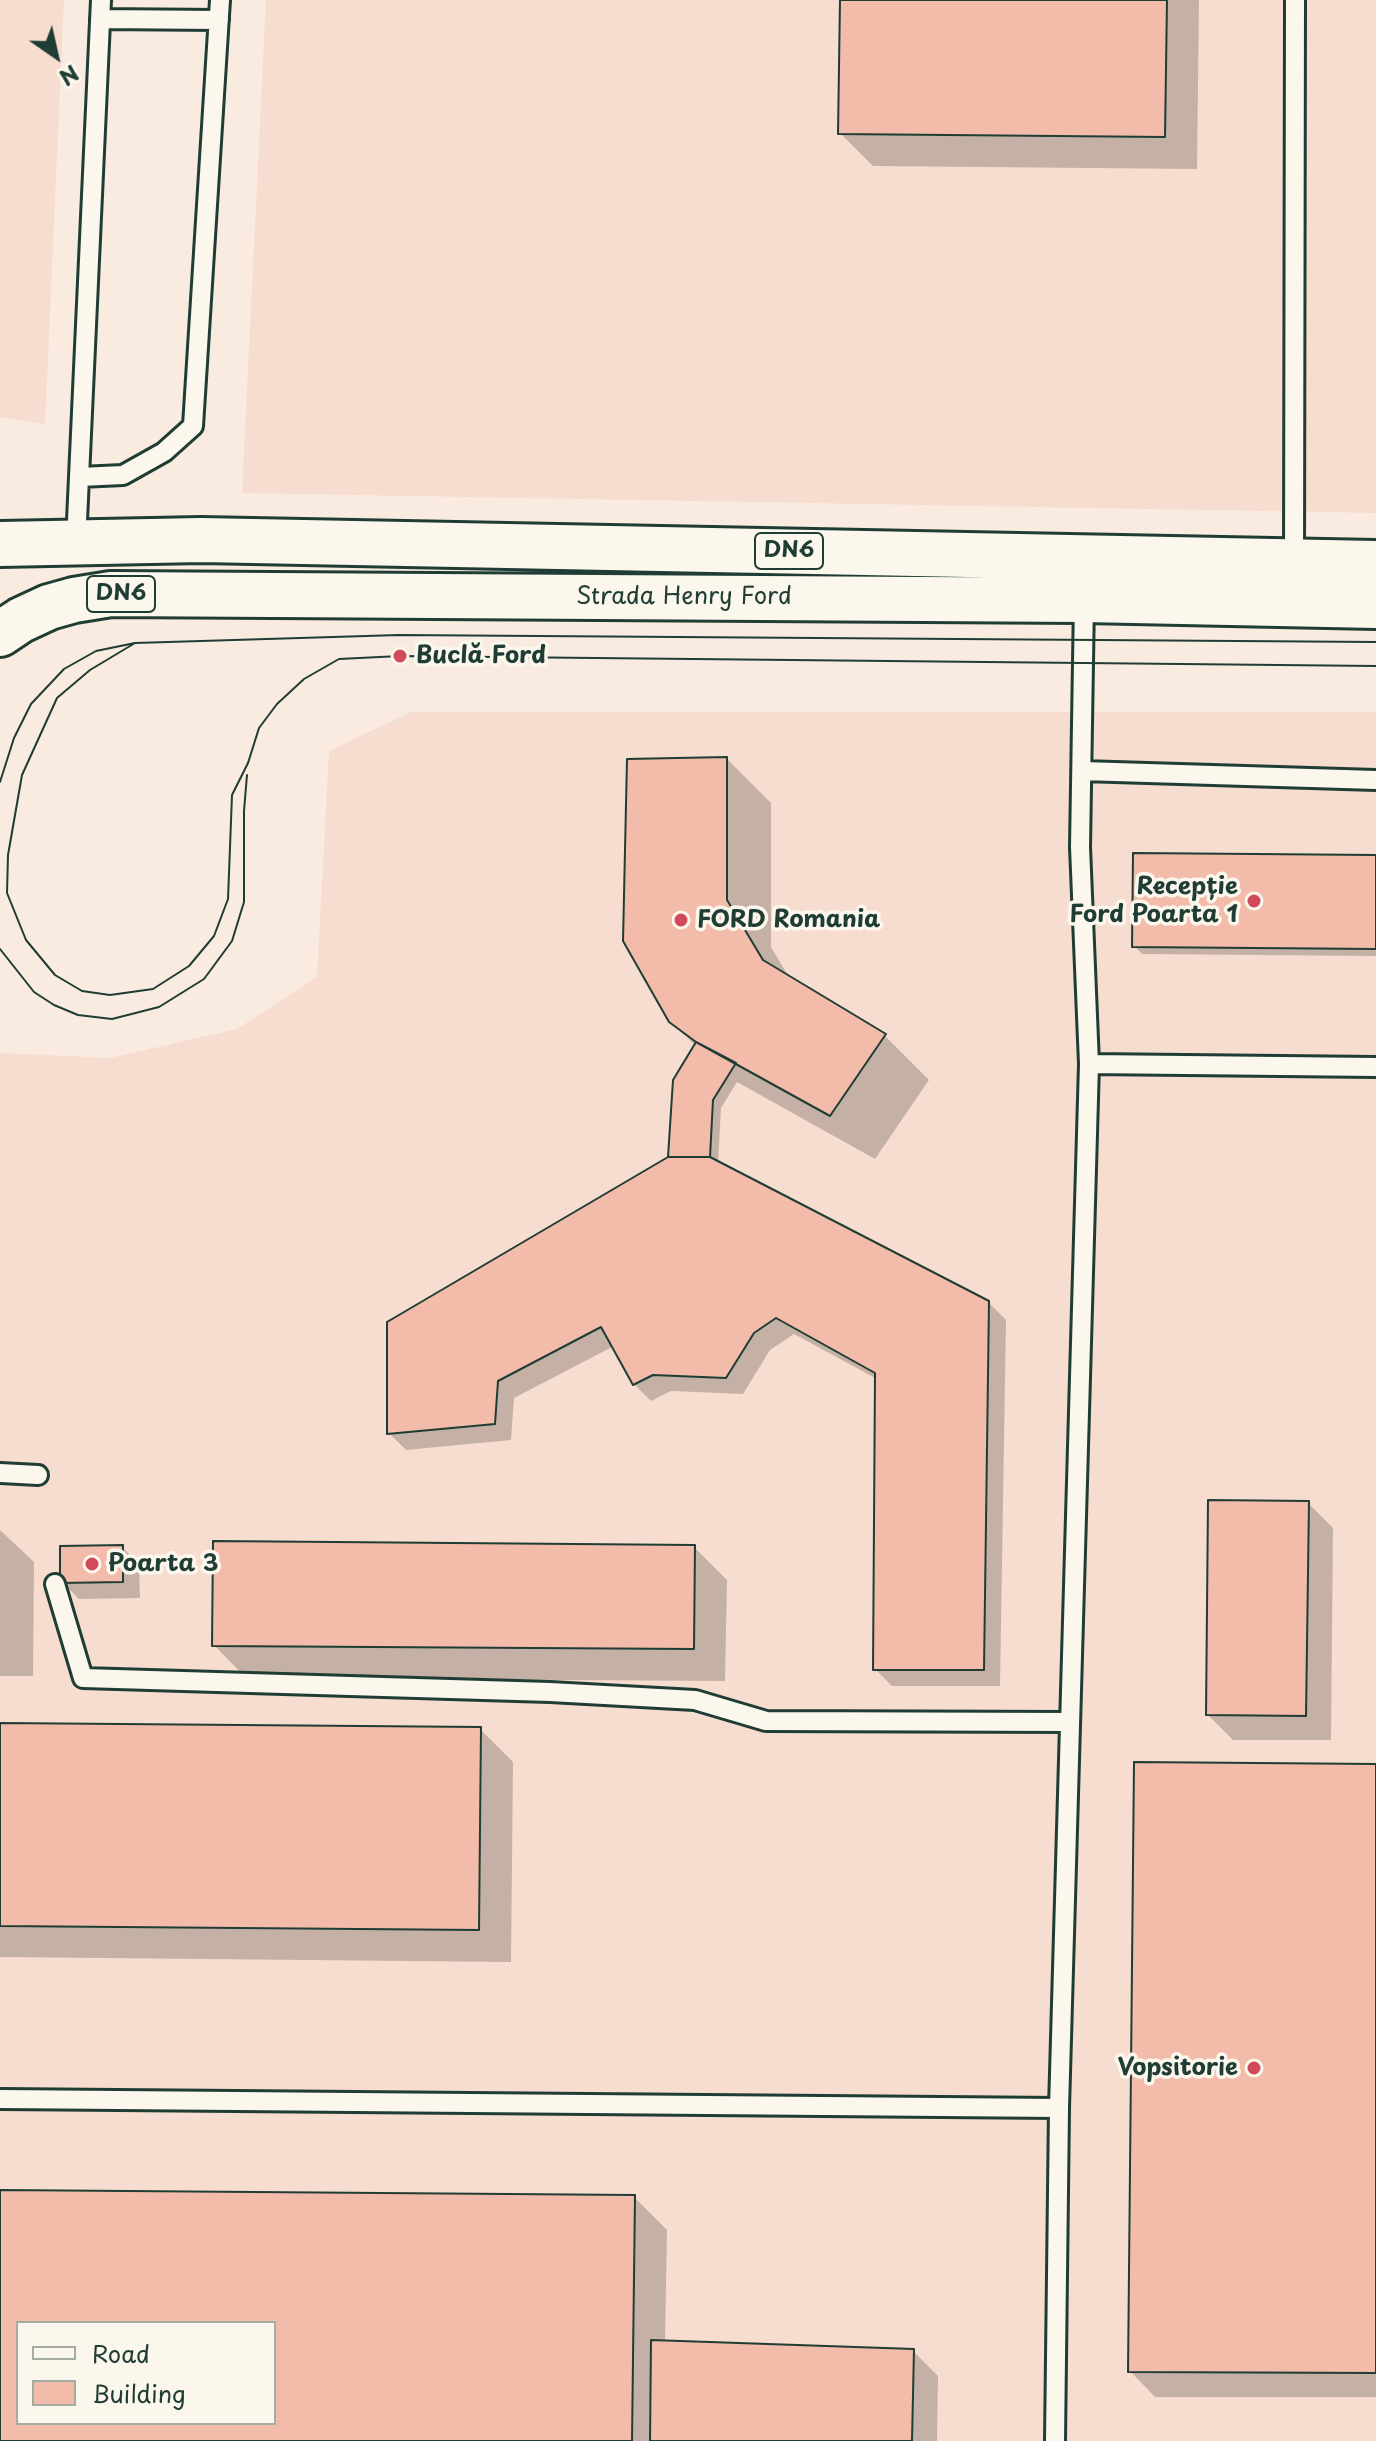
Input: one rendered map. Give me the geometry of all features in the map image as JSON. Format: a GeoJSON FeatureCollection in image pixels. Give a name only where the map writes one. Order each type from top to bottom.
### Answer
{"type":"FeatureCollection","features":[{"type":"Feature","properties":{"kind":"main road","name":"Strada Henry Ford"},"geometry":{"type":"LineString","coordinates":[[0,544],[201,540],[1376,563]]}},
{"type":"Feature","properties":{"kind":"main road","name":"Strada Henry Ford"},"geometry":{"type":"LineString","coordinates":[[0,634],[49,607],[111,594],[1084,600],[1376,606]]}},
{"type":"Feature","properties":{"kind":"lane"},"geometry":{"type":"LineString","coordinates":[[80,477],[123,475],[164,452],[193,426],[220,0]]}},
{"type":"Feature","properties":{"kind":"lane"},"geometry":{"type":"LineString","coordinates":[[1294,561],[1295,0]]}},
{"type":"Feature","properties":{"kind":"lane"},"geometry":{"type":"LineString","coordinates":[[76,542],[101,9],[219,20]]}},
{"type":"Feature","properties":{"kind":"lane"},"geometry":{"type":"LineString","coordinates":[[1055,2441],[1059,2108],[1089,1064],[1080,847],[1084,600]]}},
{"type":"Feature","properties":{"kind":"lane"},"geometry":{"type":"LineString","coordinates":[[1082,771],[1376,780]]}},
{"type":"Feature","properties":{"kind":"lane"},"geometry":{"type":"LineString","coordinates":[[1089,1064],[1376,1067]]}},
{"type":"Feature","properties":{"kind":"lane"},"geometry":{"type":"LineString","coordinates":[[0,1473],[38,1475]]}},
{"type":"Feature","properties":{"kind":"lane"},"geometry":{"type":"LineString","coordinates":[[55,1584],[83,1678],[550,1692],[695,1700],[766,1721],[1070,1722]]}},
{"type":"Feature","properties":{"kind":"lane"},"geometry":{"type":"LineString","coordinates":[[0,2099],[1059,2108]]}},
{"type":"Feature","properties":{"kind":"shaded area"},"geometry":{"type":"Polygon","coordinates":[[[0,0],[64,0],[45,424],[0,417],[0,0]]]}},
{"type":"Feature","properties":{"kind":"shaded area"},"geometry":{"type":"Polygon","coordinates":[[[266,0],[1376,0],[1376,513],[242,493],[266,0]]]}},
{"type":"Feature","properties":{"kind":"shaded area"},"geometry":{"type":"Polygon","coordinates":[[[411,712],[1376,712],[1376,2441],[0,2441],[0,1053],[110,1058],[237,1029],[317,977],[329,751],[411,712]]]}},
{"type":"Feature","properties":{"kind":"building"},"geometry":{"type":"Polygon","coordinates":[[[840,0],[1167,0],[1165,137],[838,134],[840,0]]]}},
{"type":"Feature","properties":{"kind":"building","name":"FORD Romania"},"geometry":{"type":"Polygon","coordinates":[[[727,757],[727,900],[763,960],[886,1034],[830,1116],[696,1042],[669,1022],[623,941],[627,759],[727,757]]]}},
{"type":"Feature","properties":{"kind":"building","name":"Recepție Ford Poarta 1"},"geometry":{"type":"Polygon","coordinates":[[[1133,853],[1376,855],[1376,949],[1132,947],[1133,853]]]}},
{"type":"Feature","properties":{"kind":"building"},"geometry":{"type":"Polygon","coordinates":[[[696,1042],[736,1063],[713,1100],[710,1157],[668,1157],[673,1080],[696,1042]]]}},
{"type":"Feature","properties":{"kind":"building"},"geometry":{"type":"Polygon","coordinates":[[[668,1157],[710,1157],[989,1301],[984,1670],[873,1670],[875,1373],[776,1318],[754,1333],[726,1378],[653,1375],[633,1385],[601,1327],[498,1381],[495,1424],[387,1434],[387,1322],[668,1157]]]}},
{"type":"Feature","properties":{"kind":"building"},"geometry":{"type":"Polygon","coordinates":[[[1208,1500],[1309,1501],[1306,1716],[1206,1715],[1208,1500]]]}},
{"type":"Feature","properties":{"kind":"building"},"geometry":{"type":"Polygon","coordinates":[[[213,1541],[695,1545],[694,1649],[212,1646],[213,1541]]]}},
{"type":"Feature","properties":{"kind":"building","name":"Poarta 3"},"geometry":{"type":"Polygon","coordinates":[[[123,1545],[123,1582],[60,1583],[60,1546],[123,1545]]]}},
{"type":"Feature","properties":{"kind":"building"},"geometry":{"type":"Polygon","coordinates":[[[0,1723],[481,1727],[479,1930],[0,1926],[0,1723]]]}},
{"type":"Feature","properties":{"kind":"building","name":"Vopsitorie"},"geometry":{"type":"Polygon","coordinates":[[[1134,1762],[1376,1764],[1376,2373],[1128,2372],[1134,1762]]]}},
{"type":"Feature","properties":{"kind":"building"},"geometry":{"type":"Polygon","coordinates":[[[0,2190],[635,2195],[632,2441],[0,2441],[0,2190]]]}},
{"type":"Feature","properties":{"kind":"building"},"geometry":{"type":"Polygon","coordinates":[[[651,2340],[914,2349],[912,2441],[650,2441],[651,2340]]]}},
{"type":"Feature","properties":{"kind":"tram line"},"geometry":{"type":"LineString","coordinates":[[0,782],[14,738],[31,704],[64,669],[96,651],[135,643],[399,635],[1376,642]]}},
{"type":"Feature","properties":{"kind":"tram line"},"geometry":{"type":"LineString","coordinates":[[135,643],[90,670],[57,698],[22,775],[8,855],[7,893],[26,940],[55,975],[82,991],[110,995],[153,989],[189,966],[214,936],[228,899],[232,795],[248,763],[259,728],[277,704],[304,679],[339,659],[400,656],[1376,666]]}},
{"type":"Feature","properties":{"kind":"tram line"},"geometry":{"type":"LineString","coordinates":[[0,949],[34,992],[78,1015],[112,1019],[159,1007],[204,979],[232,941],[244,902],[247,775]]}},
{"type":"Feature","properties":{"kind":"place","name":"Buclă Ford"},"geometry":{"type":"Point","coordinates":[400,656]}},
{"type":"Feature","properties":{"kind":"place","name":"Recepție Ford Poarta 1"},"geometry":{"type":"Point","coordinates":[1254,901]}},
{"type":"Feature","properties":{"kind":"place","name":"FORD Romania"},"geometry":{"type":"Point","coordinates":[681,920]}},
{"type":"Feature","properties":{"kind":"place","name":"Poarta 3"},"geometry":{"type":"Point","coordinates":[92,1564]}},
{"type":"Feature","properties":{"kind":"place","name":"Vopsitorie"},"geometry":{"type":"Point","coordinates":[1254,2068]}}]}
